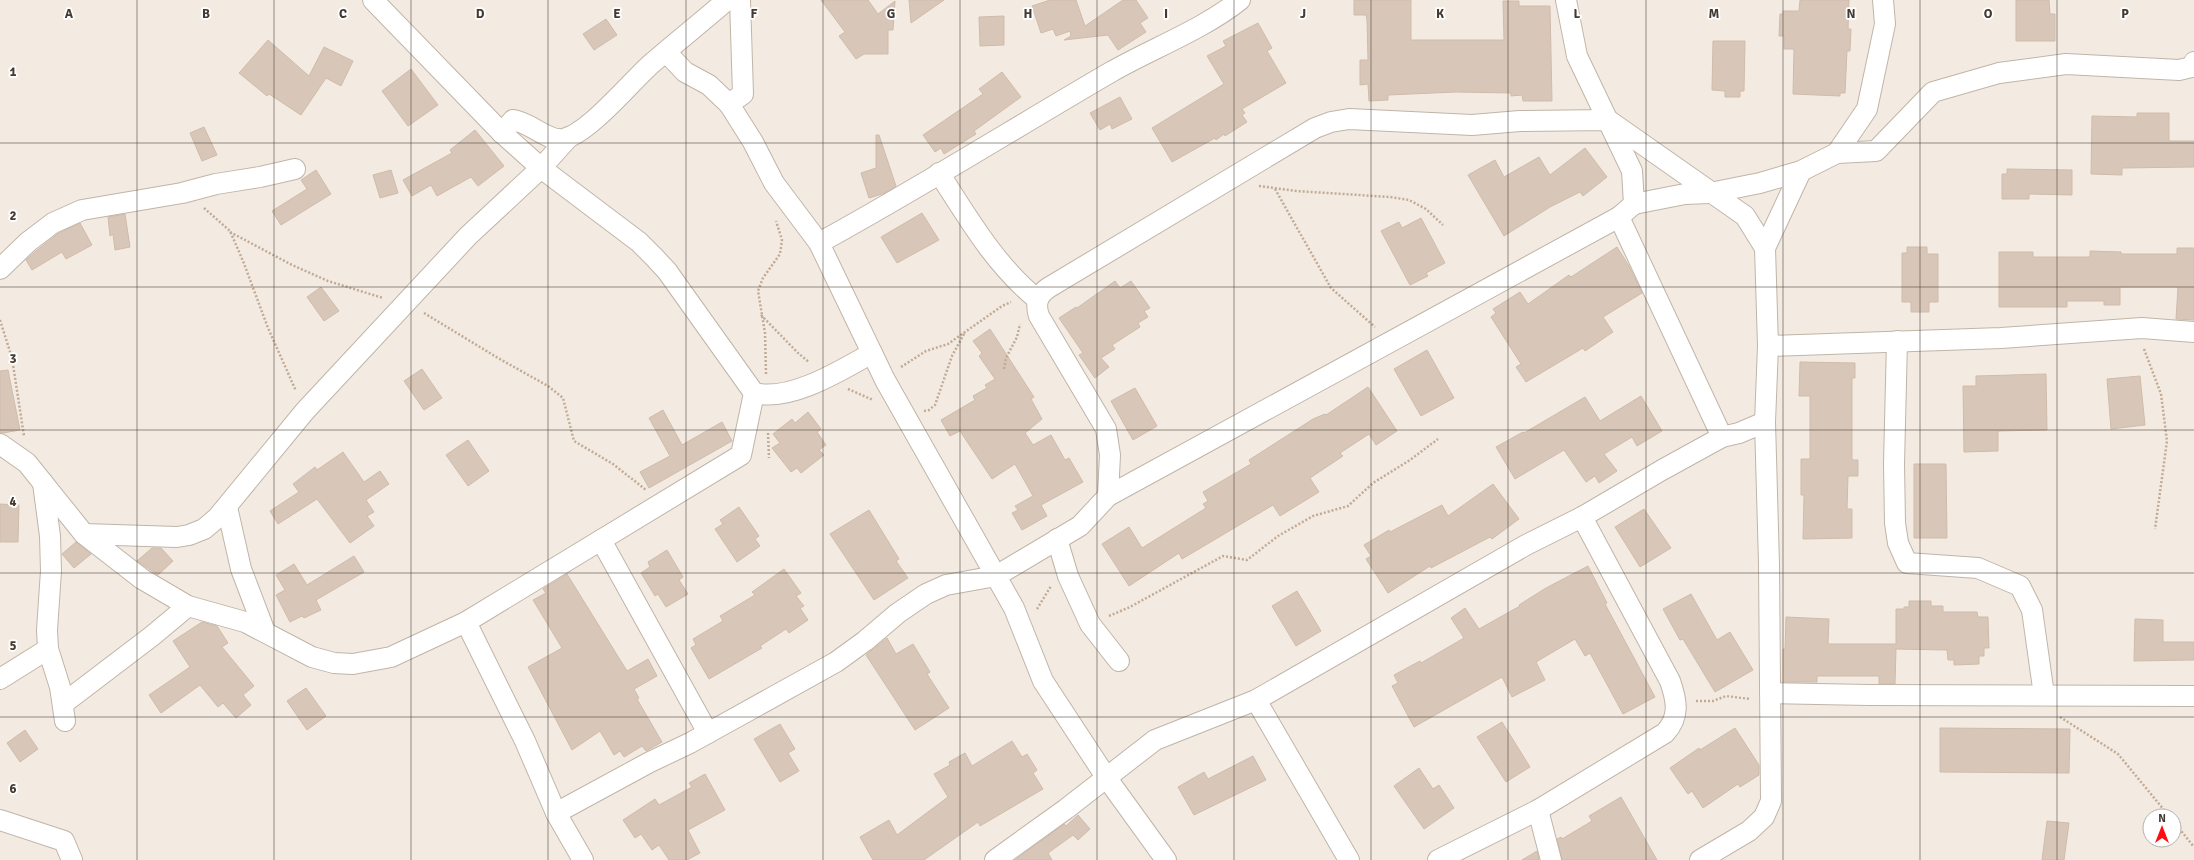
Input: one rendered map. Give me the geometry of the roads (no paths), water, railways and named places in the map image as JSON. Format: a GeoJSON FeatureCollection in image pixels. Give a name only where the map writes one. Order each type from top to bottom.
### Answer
{"type":"FeatureCollection","features":[{"type":"Feature","properties":{"kind":"street"},"geometry":{"type":"LineString","coordinates":[[373,0],[502,133],[541,168],[639,242],[655,258],[667,271],[760,395]]}},
{"type":"Feature","properties":{"kind":"street"},"geometry":{"type":"LineString","coordinates":[[502,133],[513,120],[523,121],[553,138],[562,140],[569,137],[594,120],[666,52],[727,0]]}},
{"type":"Feature","properties":{"kind":"street"},"geometry":{"type":"LineString","coordinates":[[729,104],[743,94],[740,0]]}},
{"type":"Feature","properties":{"kind":"street"},"geometry":{"type":"LineString","coordinates":[[819,243],[894,202],[939,173],[1112,71],[1203,23],[1240,0]]}},
{"type":"Feature","properties":{"kind":"street"},"geometry":{"type":"LineString","coordinates":[[1566,0],[1577,56],[1632,171],[1634,204]]}},
{"type":"Feature","properties":{"kind":"street"},"geometry":{"type":"LineString","coordinates":[[1837,153],[1866,109],[1885,24],[1883,0]]}},
{"type":"Feature","properties":{"kind":"street"},"geometry":{"type":"LineString","coordinates":[[666,52],[685,72],[710,85],[729,104],[753,142],[774,183],[819,243],[885,380],[996,576],[1001,588],[1014,608],[1043,682],[1106,778],[1166,860]]}},
{"type":"Feature","properties":{"kind":"street"},"geometry":{"type":"LineString","coordinates":[[556,813],[708,733],[836,662],[865,642],[898,613],[926,594],[946,585],[996,576],[1080,526],[1108,496],[1619,217],[1634,204],[1685,194],[1710,193],[1760,183],[1800,171],[1837,153],[1876,152],[1933,92],[1999,73],[2066,64],[2180,70],[2192,67],[2194,62]]}},
{"type":"Feature","properties":{"kind":"street"},"geometry":{"type":"LineString","coordinates":[[1034,296],[1315,128],[1331,122],[1349,119],[1472,126],[1520,121],[1608,120],[1710,193],[1745,216],[1765,248]]}},
{"type":"Feature","properties":{"kind":"street"},"geometry":{"type":"LineString","coordinates":[[84,534],[153,537],[189,535],[204,529],[226,507],[305,411],[407,304],[468,236],[541,168],[569,137]]}},
{"type":"Feature","properties":{"kind":"street"},"geometry":{"type":"LineString","coordinates":[[0,269],[28,242],[53,223],[82,210],[182,194],[216,184],[260,177],[295,169]]}},
{"type":"Feature","properties":{"kind":"street"},"geometry":{"type":"LineString","coordinates":[[1700,860],[1748,832],[1764,818],[1771,801],[1765,422],[1768,346],[1765,248],[1800,171]]}},
{"type":"Feature","properties":{"kind":"street"},"geometry":{"type":"LineString","coordinates":[[939,173],[993,255],[1009,274],[1034,296],[1039,316],[1106,429],[1110,455],[1108,496]]}},
{"type":"Feature","properties":{"kind":"street"},"geometry":{"type":"LineString","coordinates":[[1619,217],[1722,437]]}},
{"type":"Feature","properties":{"kind":"street"},"geometry":{"type":"LineString","coordinates":[[1768,346],[2001,338],[2135,328],[2194,332]]}},
{"type":"Feature","properties":{"kind":"street"},"geometry":{"type":"LineString","coordinates":[[1897,341],[1894,464],[1895,523],[1898,543],[1907,563],[1978,568],[2020,586],[2032,610],[2044,695]]}},
{"type":"Feature","properties":{"kind":"street"},"geometry":{"type":"LineString","coordinates":[[760,395],[802,387],[828,377],[872,353]]}},
{"type":"Feature","properties":{"kind":"street"},"geometry":{"type":"LineString","coordinates":[[0,444],[27,463],[84,534],[142,579],[188,606],[245,622],[312,657],[334,663],[353,664],[391,656],[466,622],[741,455],[760,395]]}},
{"type":"Feature","properties":{"kind":"street"},"geometry":{"type":"LineString","coordinates":[[995,860],[1155,740],[1256,700],[1526,545],[1582,517],[1722,437],[1739,433],[1765,422]]}},
{"type":"Feature","properties":{"kind":"street"},"geometry":{"type":"LineString","coordinates":[[43,483],[50,536],[51,571],[47,630],[48,649],[64,712],[188,606]]}},
{"type":"Feature","properties":{"kind":"street"},"geometry":{"type":"LineString","coordinates":[[226,507],[241,569],[264,632]]}},
{"type":"Feature","properties":{"kind":"street"},"geometry":{"type":"LineString","coordinates":[[1438,860],[1538,810],[1665,733],[1673,725],[1676,716],[1676,698],[1670,682],[1582,517]]}},
{"type":"Feature","properties":{"kind":"street"},"geometry":{"type":"LineString","coordinates":[[1057,539],[1068,576],[1090,624],[1119,661]]}},
{"type":"Feature","properties":{"kind":"street"},"geometry":{"type":"LineString","coordinates":[[601,540],[708,733]]}},
{"type":"Feature","properties":{"kind":"street"},"geometry":{"type":"LineString","coordinates":[[466,622],[525,741],[556,813],[583,860]]}},
{"type":"Feature","properties":{"kind":"street"},"geometry":{"type":"LineString","coordinates":[[0,679],[48,649]]}},
{"type":"Feature","properties":{"kind":"street"},"geometry":{"type":"LineString","coordinates":[[1770,696],[2194,696]]}},
{"type":"Feature","properties":{"kind":"street"},"geometry":{"type":"LineString","coordinates":[[1256,700],[1349,860]]}},
{"type":"Feature","properties":{"kind":"street"},"geometry":{"type":"LineString","coordinates":[[1538,810],[1551,860]]}},
{"type":"Feature","properties":{"kind":"street"},"geometry":{"type":"LineString","coordinates":[[0,820],[64,841],[72,860]]}}]}
